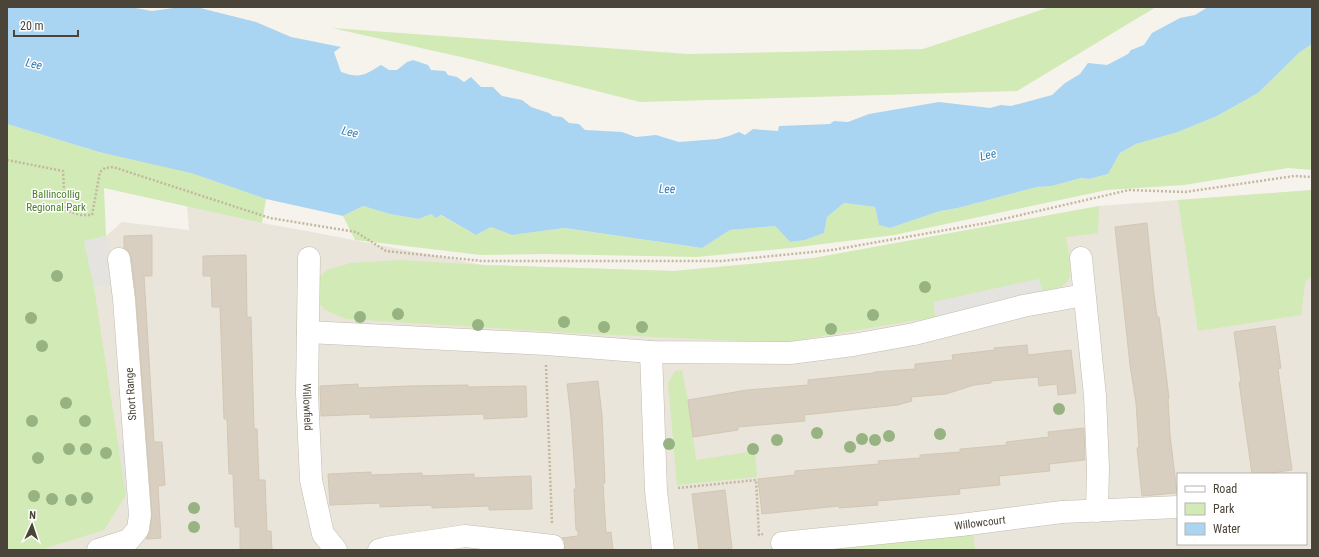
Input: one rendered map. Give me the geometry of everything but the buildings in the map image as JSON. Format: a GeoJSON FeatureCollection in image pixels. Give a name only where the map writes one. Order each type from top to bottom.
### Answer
{"type":"FeatureCollection","features":[{"type":"Feature","properties":{"kind":"street","name":"Willowfield"},"geometry":{"type":"LineString","coordinates":[[309,258],[307,393],[311,480],[323,534],[336,550]]}},
{"type":"Feature","properties":{"kind":"street"},"geometry":{"type":"LineString","coordinates":[[1081,258],[1095,396],[1098,468],[1097,511]]}},
{"type":"Feature","properties":{"kind":"street","name":"Short Range"},"geometry":{"type":"LineString","coordinates":[[98,550],[129,540],[138,529],[140,515],[124,299],[119,259]]}},
{"type":"Feature","properties":{"kind":"street"},"geometry":{"type":"LineString","coordinates":[[308,332],[546,344],[651,352],[790,354],[914,334],[1023,306],[1084,295]]}},
{"type":"Feature","properties":{"kind":"street"},"geometry":{"type":"LineString","coordinates":[[651,352],[656,491],[663,550]]}},
{"type":"Feature","properties":{"kind":"street","name":"Willowcourt"},"geometry":{"type":"LineString","coordinates":[[782,543],[961,525],[1062,512],[1177,507]]}},
{"type":"Feature","properties":{"kind":"street"},"geometry":{"type":"LineString","coordinates":[[379,550],[464,536],[552,546]]}},
{"type":"Feature","properties":{"kind":"path"},"geometry":{"type":"LineString","coordinates":[[7,160],[63,171],[65,210],[80,215],[92,215],[100,172],[105,168],[113,167],[270,218],[356,232],[386,251],[482,261],[722,261],[746,259],[832,250],[986,223],[1129,190],[1186,192],[1294,176],[1312,177]]}},
{"type":"Feature","properties":{"kind":"path"},"geometry":{"type":"LineString","coordinates":[[546,344],[552,546]]}},
{"type":"Feature","properties":{"kind":"path"},"geometry":{"type":"LineString","coordinates":[[656,491],[756,480],[759,535],[780,532],[782,543]]}},
{"type":"Feature","properties":{"kind":"shaded area"},"geometry":{"type":"Polygon","coordinates":[[[1312,190],[1312,550],[7,550],[84,241],[106,236],[122,222],[189,230],[187,206],[262,223],[483,265],[674,271],[814,258],[1099,206],[1312,190]]]}},
{"type":"Feature","properties":{"kind":"shaded area"},"geometry":{"type":"Polygon","coordinates":[[[106,236],[117,284],[94,287],[84,241],[106,236]]]}},
{"type":"Feature","properties":{"kind":"shaded area"},"geometry":{"type":"Polygon","coordinates":[[[1039,279],[1042,291],[935,317],[934,302],[1039,279]]]}},
{"type":"Feature","properties":{"kind":"shaded area"},"geometry":{"type":"Polygon","coordinates":[[[131,441],[135,495],[126,495],[118,443],[131,441]]]}},
{"type":"Feature","properties":{"kind":"green space"},"geometry":{"type":"Polygon","coordinates":[[[1050,7],[1156,7],[1017,91],[640,102],[470,59],[332,28],[688,54],[923,49],[1050,7]]]}},
{"type":"Feature","properties":{"kind":"green space"},"geometry":{"type":"Polygon","coordinates":[[[1312,44],[1312,170],[1288,168],[1184,185],[1107,190],[894,235],[791,248],[697,257],[546,254],[481,255],[355,240],[343,216],[363,206],[390,214],[418,219],[432,214],[440,215],[476,235],[491,227],[512,235],[563,228],[702,248],[730,230],[775,226],[790,242],[805,240],[824,233],[827,217],[844,203],[875,207],[879,225],[890,228],[940,211],[958,208],[1037,187],[1052,186],[1081,178],[1089,179],[1108,174],[1120,153],[1136,144],[1178,132],[1217,116],[1258,93],[1300,52],[1312,44]]]}},
{"type":"Feature","properties":{"kind":"green space","name":"Ballincollig Regional Park"},"geometry":{"type":"Polygon","coordinates":[[[7,124],[99,152],[180,169],[266,199],[262,223],[104,188],[106,236],[84,241],[94,287],[126,495],[104,530],[40,550],[7,550],[7,124]]]}},
{"type":"Feature","properties":{"kind":"green space"},"geometry":{"type":"Polygon","coordinates":[[[1312,190],[1312,275],[1305,283],[1301,315],[1198,331],[1178,200],[1312,190]]]}},
{"type":"Feature","properties":{"kind":"green space"},"geometry":{"type":"Polygon","coordinates":[[[1099,206],[1098,233],[1066,237],[1070,263],[1070,276],[1068,281],[1062,286],[1042,291],[1039,279],[934,302],[935,317],[781,343],[573,333],[346,319],[325,310],[314,298],[314,282],[327,270],[351,263],[400,260],[483,265],[674,271],[814,258],[1099,206]]]}},
{"type":"Feature","properties":{"kind":"green space"},"geometry":{"type":"Polygon","coordinates":[[[682,370],[688,400],[696,460],[755,451],[757,477],[677,485],[668,383],[675,371],[682,370]]]}},
{"type":"Feature","properties":{"kind":"green space"},"geometry":{"type":"Polygon","coordinates":[[[973,531],[975,550],[836,550],[836,548],[973,531]]]}},
{"type":"Feature","properties":{"kind":"water","name":"Lee"},"geometry":{"type":"Polygon","coordinates":[[[7,7],[130,7],[152,11],[181,7],[196,7],[256,22],[291,37],[341,47],[334,52],[341,72],[348,74],[362,75],[381,65],[389,70],[397,70],[407,62],[413,60],[428,65],[431,70],[445,71],[448,75],[457,77],[464,82],[471,77],[481,87],[493,87],[502,96],[522,100],[531,107],[549,113],[553,116],[562,117],[569,123],[579,124],[585,130],[622,132],[636,137],[656,135],[679,142],[717,139],[739,132],[745,135],[753,129],[778,131],[779,126],[830,124],[834,121],[848,122],[869,114],[939,102],[990,108],[1001,105],[1011,106],[1052,95],[1065,83],[1080,74],[1088,63],[1107,65],[1128,54],[1131,50],[1144,45],[1152,33],[1180,18],[1195,15],[1208,7],[1312,7],[1312,44],[1300,52],[1258,93],[1217,116],[1178,132],[1136,144],[1120,153],[1108,174],[1089,179],[1081,178],[1052,186],[1037,187],[958,208],[940,211],[890,228],[879,225],[875,207],[844,203],[827,217],[824,233],[805,240],[790,242],[775,226],[730,230],[702,248],[564,228],[512,235],[491,227],[476,235],[441,215],[435,218],[432,214],[418,219],[390,214],[363,206],[343,216],[266,199],[191,173],[99,152],[7,124],[7,7]]]}}]}
